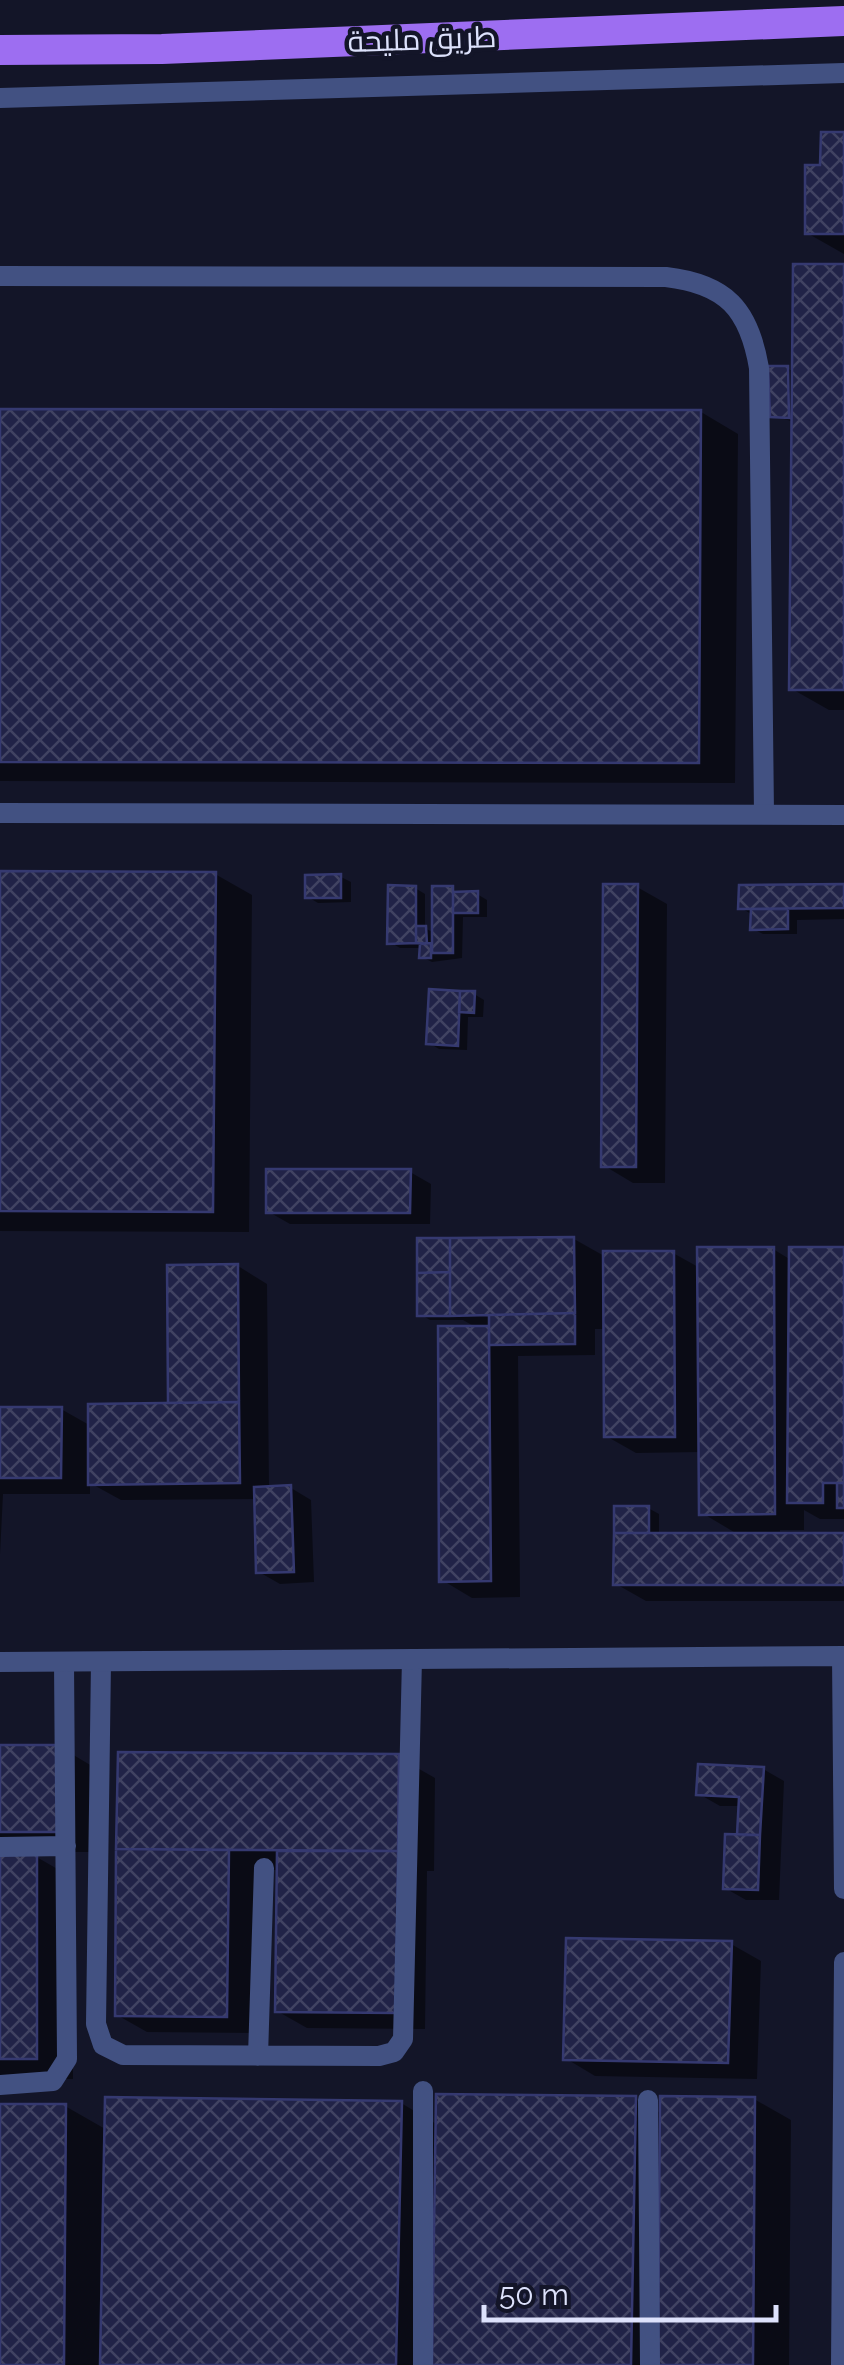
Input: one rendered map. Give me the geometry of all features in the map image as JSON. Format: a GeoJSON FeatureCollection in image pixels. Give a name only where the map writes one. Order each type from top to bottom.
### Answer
{"type":"FeatureCollection","features":[{"type":"Feature","properties":{"kind":"main road","name":"طريق مليحة"},"geometry":{"type":"LineString","coordinates":[[0,50],[162,49],[844,20]]}},
{"type":"Feature","properties":{"kind":"street"},"geometry":{"type":"LineString","coordinates":[[0,98],[844,73]]}},
{"type":"Feature","properties":{"kind":"street"},"geometry":{"type":"LineString","coordinates":[[0,276],[666,277],[701,281],[731,301],[753,330],[759,368],[764,814]]}},
{"type":"Feature","properties":{"kind":"street"},"geometry":{"type":"LineString","coordinates":[[0,813],[844,815]]}},
{"type":"Feature","properties":{"kind":"street"},"geometry":{"type":"LineString","coordinates":[[0,1662],[843,1656],[844,1888]]}},
{"type":"Feature","properties":{"kind":"street"},"geometry":{"type":"LineString","coordinates":[[101,1662],[98,2035],[103,2045],[123,2054],[378,2056],[394,2052],[403,2039],[412,1659]]}},
{"type":"Feature","properties":{"kind":"street"},"geometry":{"type":"LineString","coordinates":[[0,2085],[54,2081],[67,2059],[64,1662]]}},
{"type":"Feature","properties":{"kind":"street"},"geometry":{"type":"LineString","coordinates":[[0,1846],[66,1846]]}},
{"type":"Feature","properties":{"kind":"street"},"geometry":{"type":"LineString","coordinates":[[258,2056],[264,1868]]}},
{"type":"Feature","properties":{"kind":"street"},"geometry":{"type":"LineString","coordinates":[[841,2365],[844,1962]]}},
{"type":"Feature","properties":{"kind":"street"},"geometry":{"type":"LineString","coordinates":[[423,2091],[423,2365]]}},
{"type":"Feature","properties":{"kind":"street"},"geometry":{"type":"LineString","coordinates":[[648,2100],[650,2365]]}},
{"type":"Feature","properties":{"kind":"building"},"geometry":{"type":"Polygon","coordinates":[[[821,132],[844,132],[844,234],[805,234],[805,165],[820,165],[821,132]]]}},
{"type":"Feature","properties":{"kind":"building"},"geometry":{"type":"Polygon","coordinates":[[[793,264],[844,264],[844,690],[789,690],[793,264]]]}},
{"type":"Feature","properties":{"kind":"building"},"geometry":{"type":"Polygon","coordinates":[[[768,366],[788,366],[789,418],[770,417],[768,366]]]}},
{"type":"Feature","properties":{"kind":"building"},"geometry":{"type":"Polygon","coordinates":[[[0,409],[701,410],[699,763],[0,762],[0,409]]]}},
{"type":"Feature","properties":{"kind":"building"},"geometry":{"type":"Polygon","coordinates":[[[0,871],[216,872],[213,1212],[0,1211],[0,871]]]}},
{"type":"Feature","properties":{"kind":"building"},"geometry":{"type":"Polygon","coordinates":[[[341,874],[341,898],[305,898],[305,875],[341,874]]]}},
{"type":"Feature","properties":{"kind":"building"},"geometry":{"type":"Polygon","coordinates":[[[603,884],[638,884],[636,1167],[601,1167],[603,884]]]}},
{"type":"Feature","properties":{"kind":"building"},"geometry":{"type":"Polygon","coordinates":[[[844,884],[844,908],[738,909],[739,885],[844,884]]]}},
{"type":"Feature","properties":{"kind":"building"},"geometry":{"type":"Polygon","coordinates":[[[388,885],[416,886],[416,943],[387,944],[388,885]]]}},
{"type":"Feature","properties":{"kind":"building"},"geometry":{"type":"Polygon","coordinates":[[[432,886],[453,886],[453,953],[432,953],[432,886]]]}},
{"type":"Feature","properties":{"kind":"building"},"geometry":{"type":"Polygon","coordinates":[[[478,891],[478,913],[453,913],[453,892],[478,891]]]}},
{"type":"Feature","properties":{"kind":"building"},"geometry":{"type":"Polygon","coordinates":[[[751,909],[788,909],[788,929],[750,930],[751,909]]]}},
{"type":"Feature","properties":{"kind":"building"},"geometry":{"type":"Polygon","coordinates":[[[416,926],[426,926],[427,944],[416,943],[416,926]]]}},
{"type":"Feature","properties":{"kind":"building"},"geometry":{"type":"Polygon","coordinates":[[[431,943],[431,958],[419,958],[420,944],[431,943]]]}},
{"type":"Feature","properties":{"kind":"building"},"geometry":{"type":"Polygon","coordinates":[[[429,989],[460,991],[458,1046],[426,1044],[429,989]]]}},
{"type":"Feature","properties":{"kind":"building"},"geometry":{"type":"Polygon","coordinates":[[[460,991],[475,991],[474,1013],[459,1012],[460,991]]]}},
{"type":"Feature","properties":{"kind":"building"},"geometry":{"type":"Polygon","coordinates":[[[266,1169],[411,1169],[410,1213],[266,1213],[266,1169]]]}},
{"type":"Feature","properties":{"kind":"building"},"geometry":{"type":"Polygon","coordinates":[[[574,1237],[575,1313],[450,1316],[450,1238],[574,1237]]]}},
{"type":"Feature","properties":{"kind":"building"},"geometry":{"type":"Polygon","coordinates":[[[417,1238],[450,1238],[450,1272],[417,1273],[417,1238]]]}},
{"type":"Feature","properties":{"kind":"building"},"geometry":{"type":"Polygon","coordinates":[[[697,1247],[774,1247],[775,1514],[699,1515],[697,1247]]]}},
{"type":"Feature","properties":{"kind":"building"},"geometry":{"type":"Polygon","coordinates":[[[789,1247],[844,1247],[844,1483],[823,1483],[823,1503],[787,1503],[789,1247]]]}},
{"type":"Feature","properties":{"kind":"building"},"geometry":{"type":"Polygon","coordinates":[[[603,1251],[674,1251],[675,1437],[604,1437],[603,1251]]]}},
{"type":"Feature","properties":{"kind":"building"},"geometry":{"type":"Polygon","coordinates":[[[238,1264],[239,1402],[168,1403],[167,1265],[238,1264]]]}},
{"type":"Feature","properties":{"kind":"building"},"geometry":{"type":"Polygon","coordinates":[[[450,1272],[450,1316],[417,1316],[417,1273],[450,1272]]]}},
{"type":"Feature","properties":{"kind":"building"},"geometry":{"type":"Polygon","coordinates":[[[575,1313],[575,1344],[489,1345],[489,1315],[575,1313]]]}},
{"type":"Feature","properties":{"kind":"building"},"geometry":{"type":"Polygon","coordinates":[[[438,1326],[489,1326],[491,1581],[439,1582],[438,1326]]]}},
{"type":"Feature","properties":{"kind":"building"},"geometry":{"type":"Polygon","coordinates":[[[239,1402],[240,1483],[88,1485],[88,1404],[239,1402]]]}},
{"type":"Feature","properties":{"kind":"building"},"geometry":{"type":"Polygon","coordinates":[[[0,1407],[62,1407],[61,1478],[0,1478],[0,1407]]]}},
{"type":"Feature","properties":{"kind":"building"},"geometry":{"type":"Polygon","coordinates":[[[837,1483],[844,1483],[844,1508],[837,1508],[837,1483]]]}},
{"type":"Feature","properties":{"kind":"building"},"geometry":{"type":"Polygon","coordinates":[[[291,1485],[294,1572],[256,1573],[254,1487],[291,1485]]]}},
{"type":"Feature","properties":{"kind":"building"},"geometry":{"type":"Polygon","coordinates":[[[614,1506],[649,1506],[649,1533],[614,1533],[614,1506]]]}},
{"type":"Feature","properties":{"kind":"building"},"geometry":{"type":"Polygon","coordinates":[[[614,1533],[844,1533],[844,1585],[613,1585],[614,1533]]]}},
{"type":"Feature","properties":{"kind":"building"},"geometry":{"type":"Polygon","coordinates":[[[0,1745],[61,1745],[60,1832],[0,1832],[0,1745]]]}},
{"type":"Feature","properties":{"kind":"building"},"geometry":{"type":"Polygon","coordinates":[[[118,1752],[399,1754],[398,1851],[116,1849],[118,1752]]]}},
{"type":"Feature","properties":{"kind":"building"},"geometry":{"type":"Polygon","coordinates":[[[698,1764],[764,1767],[760,1835],[737,1835],[739,1797],[696,1795],[698,1764]]]}},
{"type":"Feature","properties":{"kind":"building"},"geometry":{"type":"Polygon","coordinates":[[[725,1834],[760,1835],[758,1890],[723,1889],[725,1834]]]}},
{"type":"Feature","properties":{"kind":"building"},"geometry":{"type":"Polygon","coordinates":[[[116,1849],[229,1850],[227,2017],[115,2016],[116,1849]]]}},
{"type":"Feature","properties":{"kind":"building"},"geometry":{"type":"Polygon","coordinates":[[[277,1851],[398,1851],[396,2013],[275,2012],[277,1851]]]}},
{"type":"Feature","properties":{"kind":"building"},"geometry":{"type":"Polygon","coordinates":[[[0,1854],[37,1854],[37,2059],[0,2059],[0,1854]]]}},
{"type":"Feature","properties":{"kind":"building"},"geometry":{"type":"Polygon","coordinates":[[[566,1938],[732,1941],[728,2063],[563,2060],[566,1938]]]}},
{"type":"Feature","properties":{"kind":"building"},"geometry":{"type":"Polygon","coordinates":[[[436,2094],[636,2096],[631,2365],[432,2365],[436,2094]]]}},
{"type":"Feature","properties":{"kind":"building"},"geometry":{"type":"Polygon","coordinates":[[[660,2096],[755,2097],[753,2365],[658,2365],[660,2096]]]}},
{"type":"Feature","properties":{"kind":"building"},"geometry":{"type":"Polygon","coordinates":[[[105,2097],[402,2101],[396,2365],[100,2365],[105,2097]]]}},
{"type":"Feature","properties":{"kind":"building"},"geometry":{"type":"Polygon","coordinates":[[[0,2104],[66,2104],[64,2365],[0,2365],[0,2104]]]}}]}
